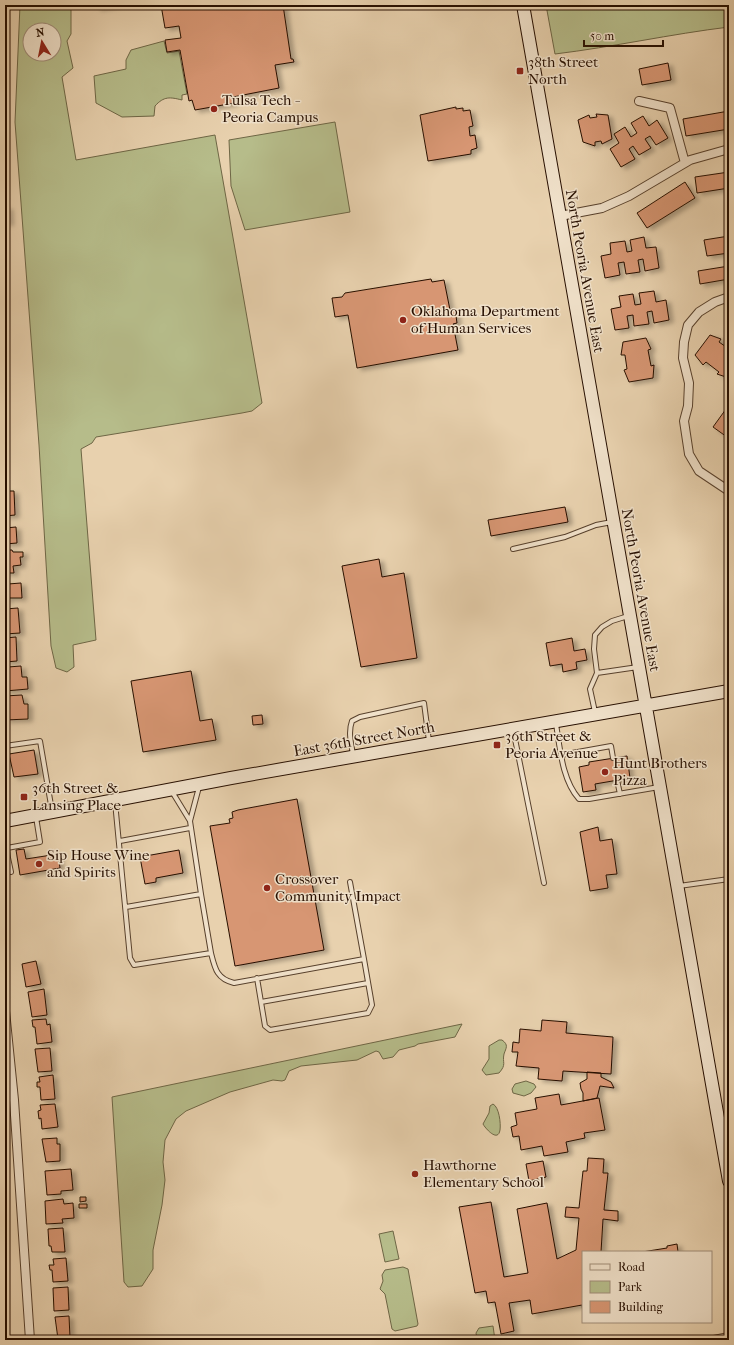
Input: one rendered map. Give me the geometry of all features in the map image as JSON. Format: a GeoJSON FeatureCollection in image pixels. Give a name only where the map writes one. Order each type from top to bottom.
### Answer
{"type":"FeatureCollection","features":[{"type":"Feature","properties":{"kind":"main road","name":"North Peoria Avenue East"},"geometry":{"type":"LineString","coordinates":[[523,5],[729,1181]]}},
{"type":"Feature","properties":{"kind":"main road","name":"East 36th Street North"},"geometry":{"type":"LineString","coordinates":[[5,820],[430,743],[729,691]]}},
{"type":"Feature","properties":{"kind":"street"},"geometry":{"type":"LineString","coordinates":[[639,102],[670,108],[685,163]]}},
{"type":"Feature","properties":{"kind":"street"},"geometry":{"type":"LineString","coordinates":[[560,216],[602,208],[628,196],[685,163],[729,149]]}},
{"type":"Feature","properties":{"kind":"street"},"geometry":{"type":"LineString","coordinates":[[729,297],[715,302],[699,312],[688,325],[684,342],[684,358],[689,384],[688,406],[684,421],[689,454],[699,471],[729,491]]}},
{"type":"Feature","properties":{"kind":"street"},"geometry":{"type":"LineString","coordinates":[[5,1011],[14,1100],[30,1340]]}},
{"type":"Feature","properties":{"kind":"street"},"geometry":{"type":"LineString","coordinates":[[714,1340],[729,1337]]}},
{"type":"Feature","properties":{"kind":"lane"},"geometry":{"type":"LineString","coordinates":[[513,549],[565,537],[596,525],[613,522]]}},
{"type":"Feature","properties":{"kind":"lane"},"geometry":{"type":"LineString","coordinates":[[596,714],[590,689],[597,673],[594,649],[595,635],[602,627],[612,621],[629,616]]}},
{"type":"Feature","properties":{"kind":"lane"},"geometry":{"type":"LineString","coordinates":[[597,673],[638,667]]}},
{"type":"Feature","properties":{"kind":"lane"},"geometry":{"type":"LineString","coordinates":[[354,757],[350,736],[352,721],[360,717],[424,703],[430,743]]}},
{"type":"Feature","properties":{"kind":"lane"},"geometry":{"type":"LineString","coordinates":[[555,721],[561,755],[572,790],[579,799],[589,799],[659,787]]}},
{"type":"Feature","properties":{"kind":"lane"},"geometry":{"type":"LineString","coordinates":[[513,729],[544,883]]}},
{"type":"Feature","properties":{"kind":"lane"},"geometry":{"type":"LineString","coordinates":[[5,746],[40,741],[53,812]]}},
{"type":"Feature","properties":{"kind":"lane"},"geometry":{"type":"LineString","coordinates":[[561,755],[610,746],[613,758]]}},
{"type":"Feature","properties":{"kind":"lane"},"geometry":{"type":"LineString","coordinates":[[617,780],[620,794]]}},
{"type":"Feature","properties":{"kind":"lane"},"geometry":{"type":"LineString","coordinates":[[200,784],[190,821],[190,828],[211,953],[216,972],[226,981],[234,982],[364,959]]}},
{"type":"Feature","properties":{"kind":"lane"},"geometry":{"type":"LineString","coordinates":[[171,790],[190,821]]}},
{"type":"Feature","properties":{"kind":"lane"},"geometry":{"type":"LineString","coordinates":[[115,800],[130,958],[134,965],[211,953]]}},
{"type":"Feature","properties":{"kind":"lane"},"geometry":{"type":"LineString","coordinates":[[7,848],[40,842],[35,815]]}},
{"type":"Feature","properties":{"kind":"lane"},"geometry":{"type":"LineString","coordinates":[[120,841],[190,828]]}},
{"type":"Feature","properties":{"kind":"lane"},"geometry":{"type":"LineString","coordinates":[[5,839],[7,858],[11,872]]}},
{"type":"Feature","properties":{"kind":"lane"},"geometry":{"type":"LineString","coordinates":[[677,887],[729,879]]}},
{"type":"Feature","properties":{"kind":"lane"},"geometry":{"type":"LineString","coordinates":[[257,978],[265,1026],[270,1030],[368,1013],[372,1005],[350,882]]}},
{"type":"Feature","properties":{"kind":"lane"},"geometry":{"type":"LineString","coordinates":[[126,907],[201,894]]}},
{"type":"Feature","properties":{"kind":"lane"},"geometry":{"type":"LineString","coordinates":[[261,1002],[368,983]]}},
{"type":"Feature","properties":{"kind":"green space"},"geometry":{"type":"Polygon","coordinates":[[[20,5],[71,5],[71,34],[67,41],[73,68],[62,77],[76,160],[215,135],[262,403],[252,411],[96,437],[92,443],[81,449],[96,640],[73,645],[74,667],[67,672],[56,668],[51,646],[39,445],[15,122],[20,5]]]}},
{"type":"Feature","properties":{"kind":"green space"},"geometry":{"type":"Polygon","coordinates":[[[546,5],[729,5],[729,27],[555,54],[546,5]]]}},
{"type":"Feature","properties":{"kind":"green space"},"geometry":{"type":"Polygon","coordinates":[[[164,41],[167,53],[179,51],[187,94],[182,95],[182,100],[167,98],[161,100],[155,106],[154,116],[122,117],[96,103],[94,76],[126,69],[126,60],[131,50],[164,41]]]}},
{"type":"Feature","properties":{"kind":"green space"},"geometry":{"type":"Polygon","coordinates":[[[335,122],[350,212],[245,230],[231,186],[229,140],[335,122]]]}},
{"type":"Feature","properties":{"kind":"green space"},"geometry":{"type":"Polygon","coordinates":[[[462,1024],[455,1037],[418,1044],[399,1050],[393,1057],[383,1059],[379,1052],[376,1051],[357,1060],[301,1066],[289,1071],[285,1080],[273,1080],[230,1092],[186,1111],[176,1119],[165,1140],[163,1162],[165,1180],[162,1205],[153,1250],[153,1269],[142,1286],[128,1287],[124,1282],[112,1097],[462,1024]]]}},
{"type":"Feature","properties":{"kind":"green space"},"geometry":{"type":"Polygon","coordinates":[[[499,1040],[502,1040],[506,1045],[503,1068],[499,1073],[486,1075],[482,1070],[489,1059],[489,1046],[499,1040]]]}},
{"type":"Feature","properties":{"kind":"green space"},"geometry":{"type":"Polygon","coordinates":[[[526,1081],[534,1084],[536,1087],[531,1093],[524,1096],[513,1093],[512,1089],[515,1084],[526,1081]]]}},
{"type":"Feature","properties":{"kind":"green space"},"geometry":{"type":"Polygon","coordinates":[[[493,1104],[497,1108],[500,1119],[500,1130],[499,1134],[497,1135],[494,1135],[483,1124],[489,1113],[490,1106],[493,1104]]]}},
{"type":"Feature","properties":{"kind":"green space"},"geometry":{"type":"Polygon","coordinates":[[[393,1231],[399,1259],[385,1262],[379,1234],[393,1231]]]}},
{"type":"Feature","properties":{"kind":"green space"},"geometry":{"type":"Polygon","coordinates":[[[403,1267],[408,1269],[418,1324],[417,1326],[395,1331],[392,1329],[385,1294],[380,1289],[383,1281],[382,1275],[385,1270],[403,1267]]]}},
{"type":"Feature","properties":{"kind":"green space"},"geometry":{"type":"Polygon","coordinates":[[[493,1326],[495,1340],[477,1339],[476,1333],[479,1328],[493,1326]]]}},
{"type":"Feature","properties":{"kind":"building"},"geometry":{"type":"Polygon","coordinates":[[[96,5],[114,5],[97,8],[96,5]]]}},
{"type":"Feature","properties":{"kind":"building"},"geometry":{"type":"Polygon","coordinates":[[[161,5],[283,5],[291,59],[293,59],[294,62],[275,65],[279,88],[233,97],[234,103],[195,110],[192,100],[189,101],[180,50],[167,52],[165,40],[181,38],[179,26],[165,28],[161,5]]]}},
{"type":"Feature","properties":{"kind":"building"},"geometry":{"type":"Polygon","coordinates":[[[668,63],[671,80],[642,85],[639,69],[668,63]]]}},
{"type":"Feature","properties":{"kind":"building"},"geometry":{"type":"Polygon","coordinates":[[[456,107],[456,109],[463,108],[463,111],[470,110],[473,126],[469,127],[470,136],[475,135],[477,148],[471,150],[471,154],[428,161],[420,115],[456,107]]]}},
{"type":"Feature","properties":{"kind":"building"},"geometry":{"type":"Polygon","coordinates":[[[729,111],[729,129],[686,136],[683,119],[729,111]]]}},
{"type":"Feature","properties":{"kind":"building"},"geometry":{"type":"Polygon","coordinates":[[[596,114],[608,115],[612,139],[602,144],[601,141],[595,142],[595,146],[583,142],[578,120],[589,115],[590,118],[597,117],[596,114]]]}},
{"type":"Feature","properties":{"kind":"building"},"geometry":{"type":"Polygon","coordinates":[[[643,116],[649,126],[657,120],[668,138],[656,145],[650,136],[645,139],[651,148],[639,155],[633,146],[629,149],[635,159],[621,167],[610,149],[619,143],[614,134],[625,127],[631,137],[637,133],[631,123],[643,116]]]}},
{"type":"Feature","properties":{"kind":"building"},"geometry":{"type":"Polygon","coordinates":[[[729,172],[729,188],[697,193],[695,177],[729,172]]]}},
{"type":"Feature","properties":{"kind":"building"},"geometry":{"type":"Polygon","coordinates":[[[685,182],[695,198],[647,228],[637,213],[685,182]]]}},
{"type":"Feature","properties":{"kind":"building"},"geometry":{"type":"Polygon","coordinates":[[[5,207],[8,207],[9,223],[5,223],[5,207]]]}},
{"type":"Feature","properties":{"kind":"building"},"geometry":{"type":"Polygon","coordinates":[[[729,236],[729,253],[707,256],[704,240],[729,236]]]}},
{"type":"Feature","properties":{"kind":"building"},"geometry":{"type":"Polygon","coordinates":[[[644,237],[646,248],[656,247],[659,268],[645,271],[643,259],[638,260],[640,272],[626,274],[624,262],[618,263],[620,275],[605,278],[601,256],[611,254],[610,243],[625,241],[627,252],[632,251],[630,240],[644,237]]]}},
{"type":"Feature","properties":{"kind":"building"},"geometry":{"type":"Polygon","coordinates":[[[729,266],[729,279],[700,284],[698,271],[729,266]]]}},
{"type":"Feature","properties":{"kind":"building","name":"Oklahoma Department of Human Services"},"geometry":{"type":"Polygon","coordinates":[[[431,279],[432,282],[444,280],[450,310],[455,309],[457,323],[453,324],[458,350],[357,368],[348,315],[335,317],[332,298],[342,297],[345,293],[431,279]]]}},
{"type":"Feature","properties":{"kind":"building"},"geometry":{"type":"Polygon","coordinates":[[[654,291],[656,302],[666,300],[669,320],[654,323],[652,311],[647,312],[649,324],[634,326],[633,315],[627,316],[629,328],[615,330],[611,309],[621,307],[619,296],[633,294],[635,305],[641,304],[639,293],[654,291]]]}},
{"type":"Feature","properties":{"kind":"building"},"geometry":{"type":"Polygon","coordinates":[[[710,335],[721,339],[719,342],[729,349],[729,378],[717,374],[719,372],[706,362],[703,365],[695,355],[710,335]]]}},
{"type":"Feature","properties":{"kind":"building"},"geometry":{"type":"Polygon","coordinates":[[[646,338],[651,349],[648,350],[651,366],[654,365],[653,378],[629,382],[624,370],[627,369],[625,355],[621,355],[623,342],[646,338]]]}},
{"type":"Feature","properties":{"kind":"building"},"geometry":{"type":"Polygon","coordinates":[[[726,409],[729,411],[729,434],[727,437],[713,427],[726,409]]]}},
{"type":"Feature","properties":{"kind":"building"},"geometry":{"type":"Polygon","coordinates":[[[5,491],[14,491],[15,515],[5,516],[5,491]]]}},
{"type":"Feature","properties":{"kind":"building"},"geometry":{"type":"Polygon","coordinates":[[[565,507],[568,522],[491,536],[488,520],[565,507]]]}},
{"type":"Feature","properties":{"kind":"building"},"geometry":{"type":"Polygon","coordinates":[[[16,527],[17,543],[5,544],[5,528],[16,527]]]}},
{"type":"Feature","properties":{"kind":"building"},"geometry":{"type":"Polygon","coordinates":[[[5,550],[23,552],[23,557],[20,557],[21,565],[13,566],[14,573],[5,573],[5,550]]]}},
{"type":"Feature","properties":{"kind":"building"},"geometry":{"type":"Polygon","coordinates":[[[379,559],[382,577],[404,573],[417,658],[361,667],[342,566],[379,559]]]}},
{"type":"Feature","properties":{"kind":"building"},"geometry":{"type":"Polygon","coordinates":[[[5,582],[8,582],[8,584],[21,583],[22,598],[7,598],[8,600],[5,601],[5,582]]]}},
{"type":"Feature","properties":{"kind":"building"},"geometry":{"type":"Polygon","coordinates":[[[18,608],[20,633],[5,634],[5,609],[18,608]]]}},
{"type":"Feature","properties":{"kind":"building"},"geometry":{"type":"Polygon","coordinates":[[[16,637],[17,661],[5,662],[5,638],[16,637]]]}},
{"type":"Feature","properties":{"kind":"building"},"geometry":{"type":"Polygon","coordinates":[[[572,638],[574,651],[585,649],[587,660],[576,662],[577,669],[563,672],[562,664],[550,666],[546,643],[572,638]]]}},
{"type":"Feature","properties":{"kind":"building"},"geometry":{"type":"Polygon","coordinates":[[[21,666],[22,677],[27,677],[28,689],[5,691],[5,676],[9,676],[8,667],[21,666]]]}},
{"type":"Feature","properties":{"kind":"building"},"geometry":{"type":"Polygon","coordinates":[[[191,671],[200,721],[212,719],[216,740],[143,752],[131,681],[191,671]]]}},
{"type":"Feature","properties":{"kind":"building"},"geometry":{"type":"Polygon","coordinates":[[[22,695],[24,704],[28,704],[28,719],[5,720],[5,696],[22,695]]]}},
{"type":"Feature","properties":{"kind":"building"},"geometry":{"type":"Polygon","coordinates":[[[262,715],[263,724],[253,725],[252,716],[262,715]]]}},
{"type":"Feature","properties":{"kind":"building"},"geometry":{"type":"Polygon","coordinates":[[[34,750],[38,774],[14,777],[9,754],[34,750]]]}},
{"type":"Feature","properties":{"kind":"building","name":"Hunt Brothers Pizza"},"geometry":{"type":"Polygon","coordinates":[[[627,756],[630,778],[595,784],[596,790],[583,792],[579,767],[589,765],[589,762],[627,756]]]}},
{"type":"Feature","properties":{"kind":"building","name":"Crossover Community Impact"},"geometry":{"type":"Polygon","coordinates":[[[297,799],[324,950],[235,966],[210,826],[230,823],[229,819],[233,818],[232,812],[238,810],[297,799]]]}},
{"type":"Feature","properties":{"kind":"building"},"geometry":{"type":"Polygon","coordinates":[[[598,827],[600,841],[612,839],[617,874],[606,875],[608,888],[590,891],[580,832],[598,827]]]}},
{"type":"Feature","properties":{"kind":"building","name":"Sip House Wine and Spirits"},"geometry":{"type":"Polygon","coordinates":[[[24,849],[26,859],[58,854],[60,868],[20,875],[16,850],[24,849]]]}},
{"type":"Feature","properties":{"kind":"building"},"geometry":{"type":"Polygon","coordinates":[[[179,850],[183,873],[156,878],[156,882],[145,884],[140,857],[179,850]]]}},
{"type":"Feature","properties":{"kind":"building"},"geometry":{"type":"Polygon","coordinates":[[[36,961],[41,984],[26,987],[22,964],[36,961]]]}},
{"type":"Feature","properties":{"kind":"building"},"geometry":{"type":"Polygon","coordinates":[[[44,989],[47,1015],[32,1017],[28,992],[44,989]]]}},
{"type":"Feature","properties":{"kind":"building"},"geometry":{"type":"Polygon","coordinates":[[[46,1019],[47,1025],[50,1024],[52,1042],[37,1044],[35,1027],[33,1027],[32,1020],[46,1019]]]}},
{"type":"Feature","properties":{"kind":"building"},"geometry":{"type":"Polygon","coordinates":[[[542,1020],[567,1022],[566,1033],[613,1037],[611,1074],[563,1071],[562,1081],[538,1079],[539,1068],[516,1066],[518,1052],[512,1052],[513,1042],[519,1043],[520,1029],[541,1031],[542,1020]]]}},
{"type":"Feature","properties":{"kind":"building"},"geometry":{"type":"Polygon","coordinates":[[[50,1048],[52,1071],[38,1072],[35,1049],[50,1048]]]}},
{"type":"Feature","properties":{"kind":"building"},"geometry":{"type":"Polygon","coordinates":[[[587,1072],[601,1073],[601,1077],[611,1082],[614,1088],[600,1086],[597,1098],[583,1101],[583,1093],[580,1083],[587,1079],[587,1072]]]}},
{"type":"Feature","properties":{"kind":"building"},"geometry":{"type":"Polygon","coordinates":[[[53,1075],[55,1099],[41,1100],[40,1087],[37,1087],[37,1082],[40,1082],[39,1077],[53,1075]]]}},
{"type":"Feature","properties":{"kind":"building"},"geometry":{"type":"Polygon","coordinates":[[[559,1094],[561,1105],[599,1098],[605,1130],[584,1133],[585,1138],[566,1142],[568,1152],[544,1156],[542,1146],[521,1150],[519,1136],[513,1137],[511,1127],[517,1125],[515,1113],[537,1109],[535,1098],[559,1094]]]}},
{"type":"Feature","properties":{"kind":"building"},"geometry":{"type":"Polygon","coordinates":[[[55,1104],[58,1127],[42,1129],[41,1118],[39,1119],[38,1111],[41,1110],[40,1105],[55,1104]]]}},
{"type":"Feature","properties":{"kind":"building"},"geometry":{"type":"Polygon","coordinates":[[[57,1138],[57,1144],[60,1144],[60,1161],[46,1162],[42,1139],[57,1138]]]}},
{"type":"Feature","properties":{"kind":"building"},"geometry":{"type":"Polygon","coordinates":[[[588,1158],[604,1159],[603,1173],[608,1173],[604,1210],[618,1211],[618,1221],[603,1219],[601,1251],[582,1251],[582,1305],[532,1314],[530,1300],[509,1303],[514,1331],[501,1334],[495,1302],[488,1303],[486,1291],[475,1293],[459,1207],[491,1202],[504,1277],[528,1273],[517,1209],[547,1203],[557,1259],[576,1250],[579,1218],[565,1217],[566,1207],[579,1208],[583,1171],[587,1171],[588,1158]]]}},
{"type":"Feature","properties":{"kind":"building"},"geometry":{"type":"Polygon","coordinates":[[[543,1161],[546,1177],[529,1181],[526,1164],[543,1161]]]}},
{"type":"Feature","properties":{"kind":"building"},"geometry":{"type":"Polygon","coordinates":[[[71,1169],[73,1190],[61,1191],[61,1194],[47,1195],[45,1171],[71,1169]]]}},
{"type":"Feature","properties":{"kind":"building"},"geometry":{"type":"Polygon","coordinates":[[[80,1197],[86,1197],[86,1201],[80,1202],[80,1197]]]}},
{"type":"Feature","properties":{"kind":"building"},"geometry":{"type":"Polygon","coordinates":[[[63,1199],[64,1204],[73,1203],[74,1218],[62,1219],[63,1223],[46,1224],[45,1201],[63,1199]]]}},
{"type":"Feature","properties":{"kind":"building"},"geometry":{"type":"Polygon","coordinates":[[[79,1204],[87,1204],[87,1208],[79,1208],[79,1204]]]}},
{"type":"Feature","properties":{"kind":"building"},"geometry":{"type":"Polygon","coordinates":[[[63,1228],[65,1252],[52,1252],[51,1246],[49,1246],[48,1229],[63,1228]]]}},
{"type":"Feature","properties":{"kind":"building"},"geometry":{"type":"Polygon","coordinates":[[[677,1244],[678,1251],[648,1251],[667,1248],[667,1246],[677,1244]]]}},
{"type":"Feature","properties":{"kind":"building"},"geometry":{"type":"Polygon","coordinates":[[[66,1258],[68,1281],[53,1282],[52,1270],[50,1270],[49,1265],[54,1265],[53,1259],[66,1258]]]}},
{"type":"Feature","properties":{"kind":"building"},"geometry":{"type":"Polygon","coordinates":[[[68,1287],[69,1310],[54,1311],[53,1288],[68,1287]]]}},
{"type":"Feature","properties":{"kind":"building"},"geometry":{"type":"Polygon","coordinates":[[[69,1316],[70,1338],[58,1339],[55,1317],[69,1316]]]}},
{"type":"Feature","properties":{"kind":"place","name":"38th Street North"},"geometry":{"type":"Point","coordinates":[520,71]}},
{"type":"Feature","properties":{"kind":"place","name":"Tulsa Tech - Peoria Campus"},"geometry":{"type":"Point","coordinates":[214,109]}},
{"type":"Feature","properties":{"kind":"place","name":"Oklahoma Department of Human Services"},"geometry":{"type":"Point","coordinates":[403,320]}},
{"type":"Feature","properties":{"kind":"place","name":"36th Street & Peoria Avenue"},"geometry":{"type":"Point","coordinates":[497,745]}},
{"type":"Feature","properties":{"kind":"place","name":"Hunt Brothers Pizza"},"geometry":{"type":"Point","coordinates":[605,772]}},
{"type":"Feature","properties":{"kind":"place","name":"36th Street & Lansing Place"},"geometry":{"type":"Point","coordinates":[24,797]}},
{"type":"Feature","properties":{"kind":"place","name":"Sip House Wine and Spirits"},"geometry":{"type":"Point","coordinates":[39,864]}},
{"type":"Feature","properties":{"kind":"place","name":"Crossover Community Impact"},"geometry":{"type":"Point","coordinates":[267,888]}},
{"type":"Feature","properties":{"kind":"place","name":"Hawthorne Elementary School"},"geometry":{"type":"Point","coordinates":[415,1174]}}]}
